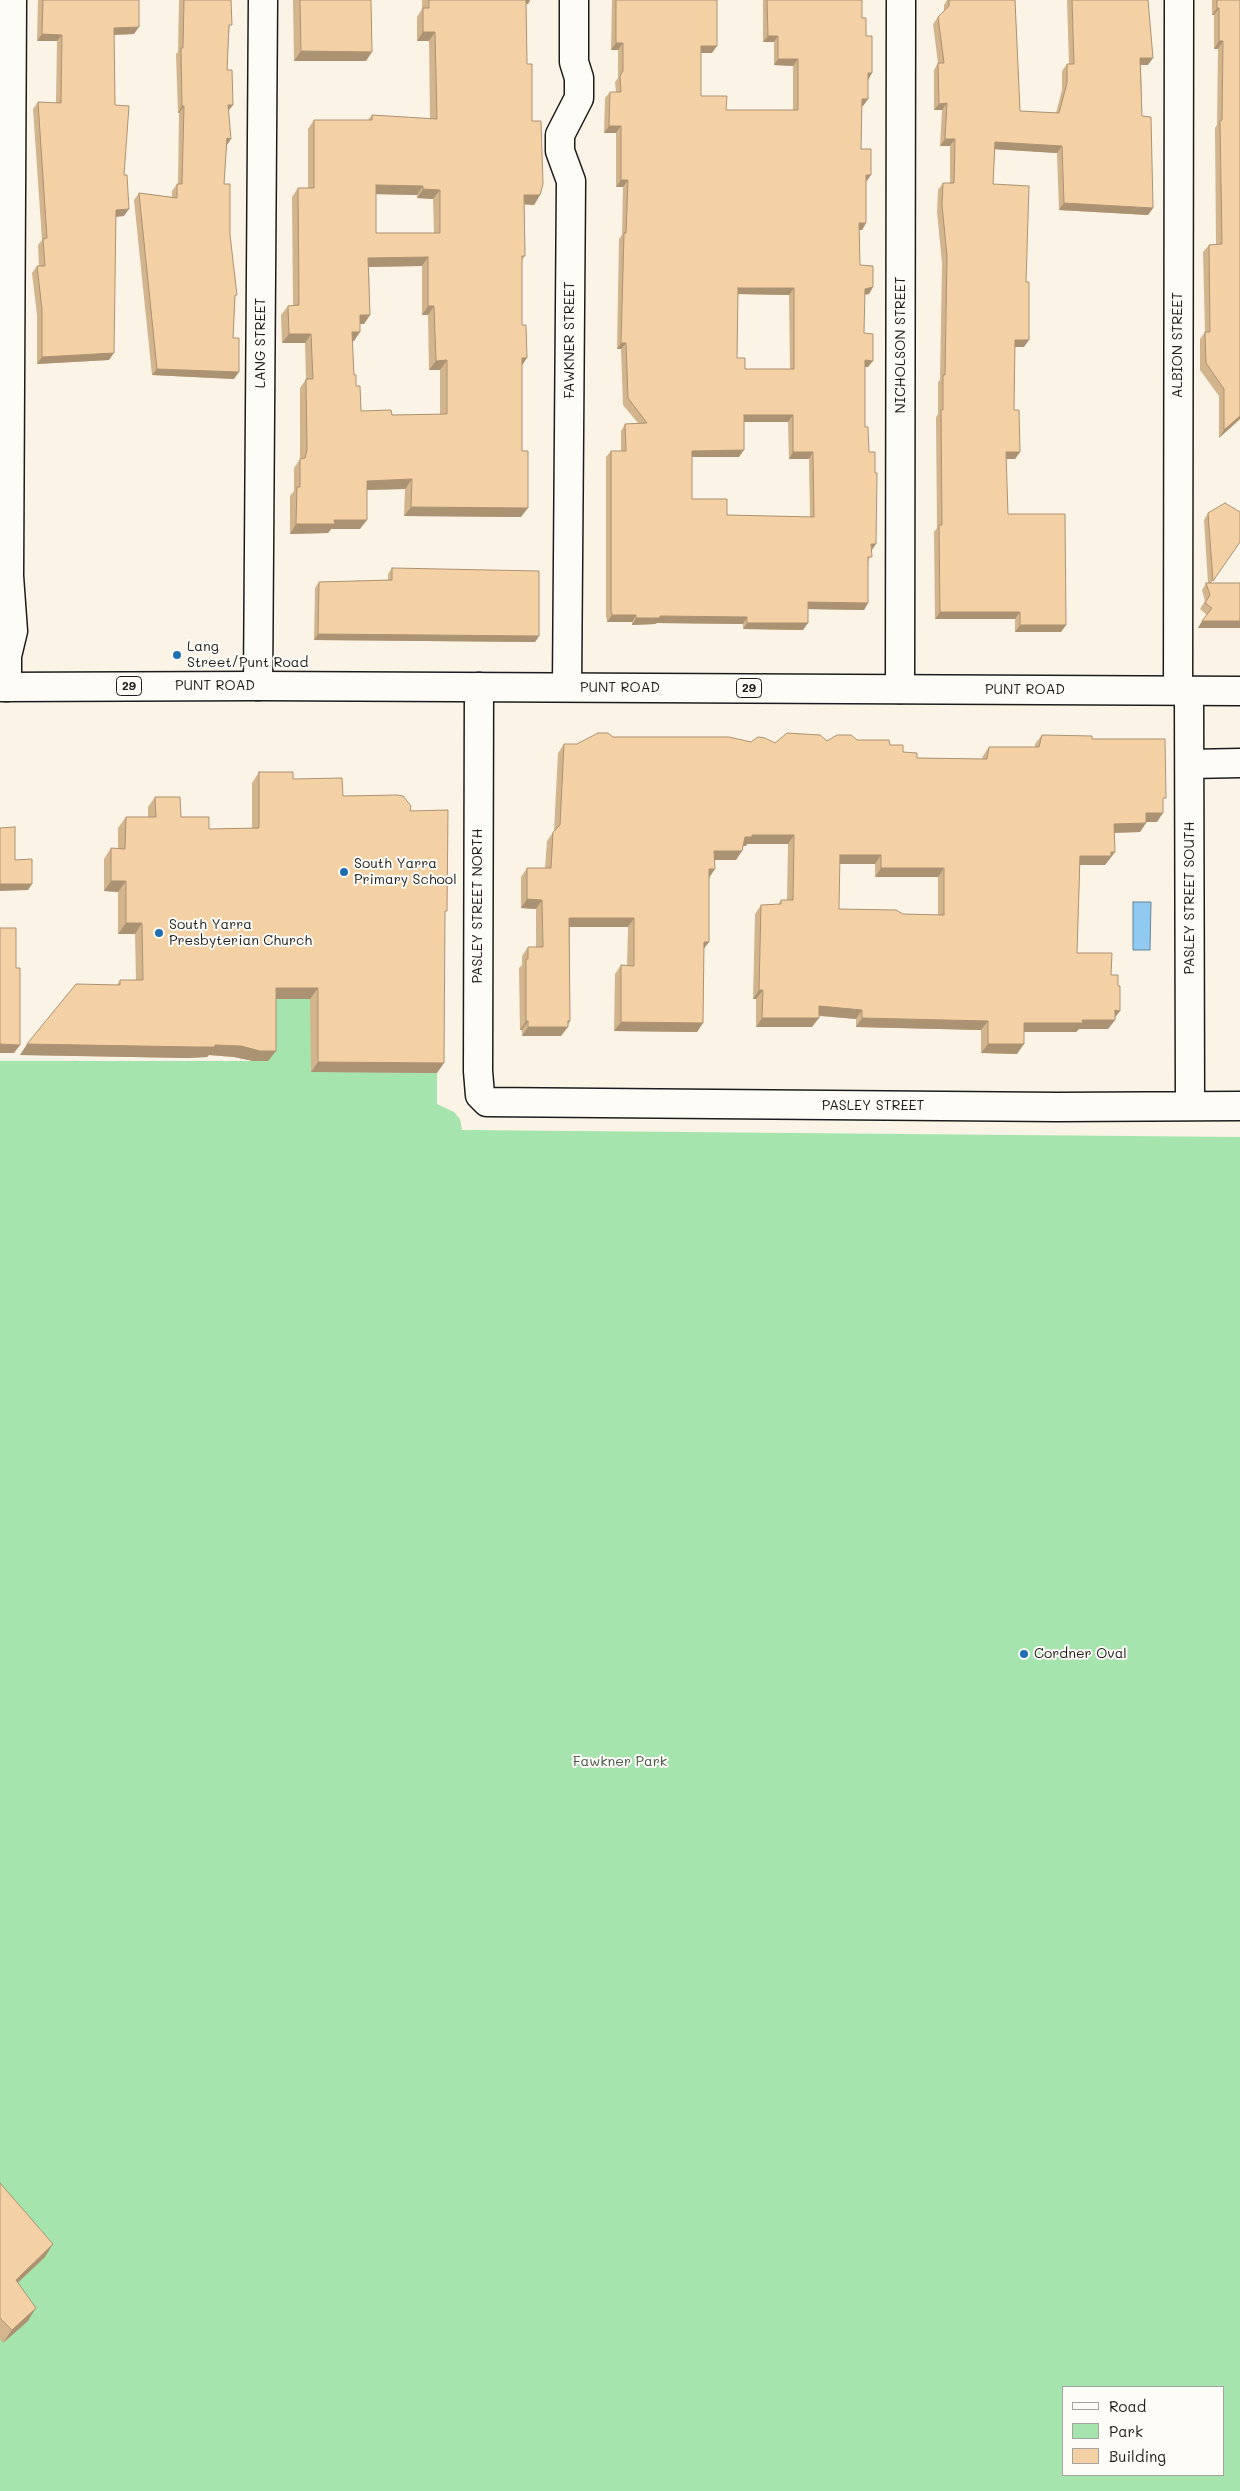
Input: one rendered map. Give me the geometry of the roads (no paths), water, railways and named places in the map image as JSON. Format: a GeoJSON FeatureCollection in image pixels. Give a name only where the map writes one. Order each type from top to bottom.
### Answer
{"type":"FeatureCollection","features":[{"type":"Feature","properties":{"kind":"main road"},"geometry":{"type":"LineString","coordinates":[[4,687],[7,656],[13,631],[9,576],[5,155],[12,0]]}},
{"type":"Feature","properties":{"kind":"main road","name":"LANG STREET"},"geometry":{"type":"LineString","coordinates":[[258,686],[263,0]]}},
{"type":"Feature","properties":{"kind":"main road","name":"FAWKNER STREET"},"geometry":{"type":"LineString","coordinates":[[568,688],[572,181],[560,151],[560,135],[579,98],[579,78],[574,62],[574,0]]}},
{"type":"Feature","properties":{"kind":"main road","name":"NICHOLSON STREET"},"geometry":{"type":"LineString","coordinates":[[900,689],[901,0]]}},
{"type":"Feature","properties":{"kind":"main road","name":"ALBION STREET"},"geometry":{"type":"LineString","coordinates":[[1179,0],[1183,691]]}},
{"type":"Feature","properties":{"kind":"main road","name":"PUNT ROAD"},"geometry":{"type":"LineString","coordinates":[[4,687],[258,686],[1240,691]]}},
{"type":"Feature","properties":{"kind":"main road","name":"PASLEY STREET NORTH"},"geometry":{"type":"LineString","coordinates":[[479,687],[479,1090],[480,1096],[487,1102],[505,1103]]}},
{"type":"Feature","properties":{"kind":"main road","name":"PASLEY STREET SOUTH"},"geometry":{"type":"LineString","coordinates":[[1183,691],[1190,764],[1190,1106]]}},
{"type":"Feature","properties":{"kind":"main road"},"geometry":{"type":"LineString","coordinates":[[1190,764],[1240,764]]}},
{"type":"Feature","properties":{"kind":"main road","name":"PASLEY STREET"},"geometry":{"type":"LineString","coordinates":[[505,1103],[1240,1106]]}},
{"type":"Feature","properties":{"kind":"water"},"geometry":{"type":"Polygon","coordinates":[[[1133,902],[1151,902],[1150,950],[1133,950],[1133,902]]]}},
{"type":"Feature","properties":{"kind":"place","name":"Lang Street/Punt Road"},"geometry":{"type":"Point","coordinates":[177,655]}},
{"type":"Feature","properties":{"kind":"place","name":"South Yarra Primary School"},"geometry":{"type":"Point","coordinates":[344,872]}},
{"type":"Feature","properties":{"kind":"place","name":"South Yarra Presbyterian Church"},"geometry":{"type":"Point","coordinates":[159,933]}},
{"type":"Feature","properties":{"kind":"place","name":"Cordner Oval"},"geometry":{"type":"Point","coordinates":[1024,1654]}},
{"type":"Feature","properties":{"kind":"park label","name":"Fawkner Park"},"geometry":{"type":"Point","coordinates":[620,1762]}}]}
